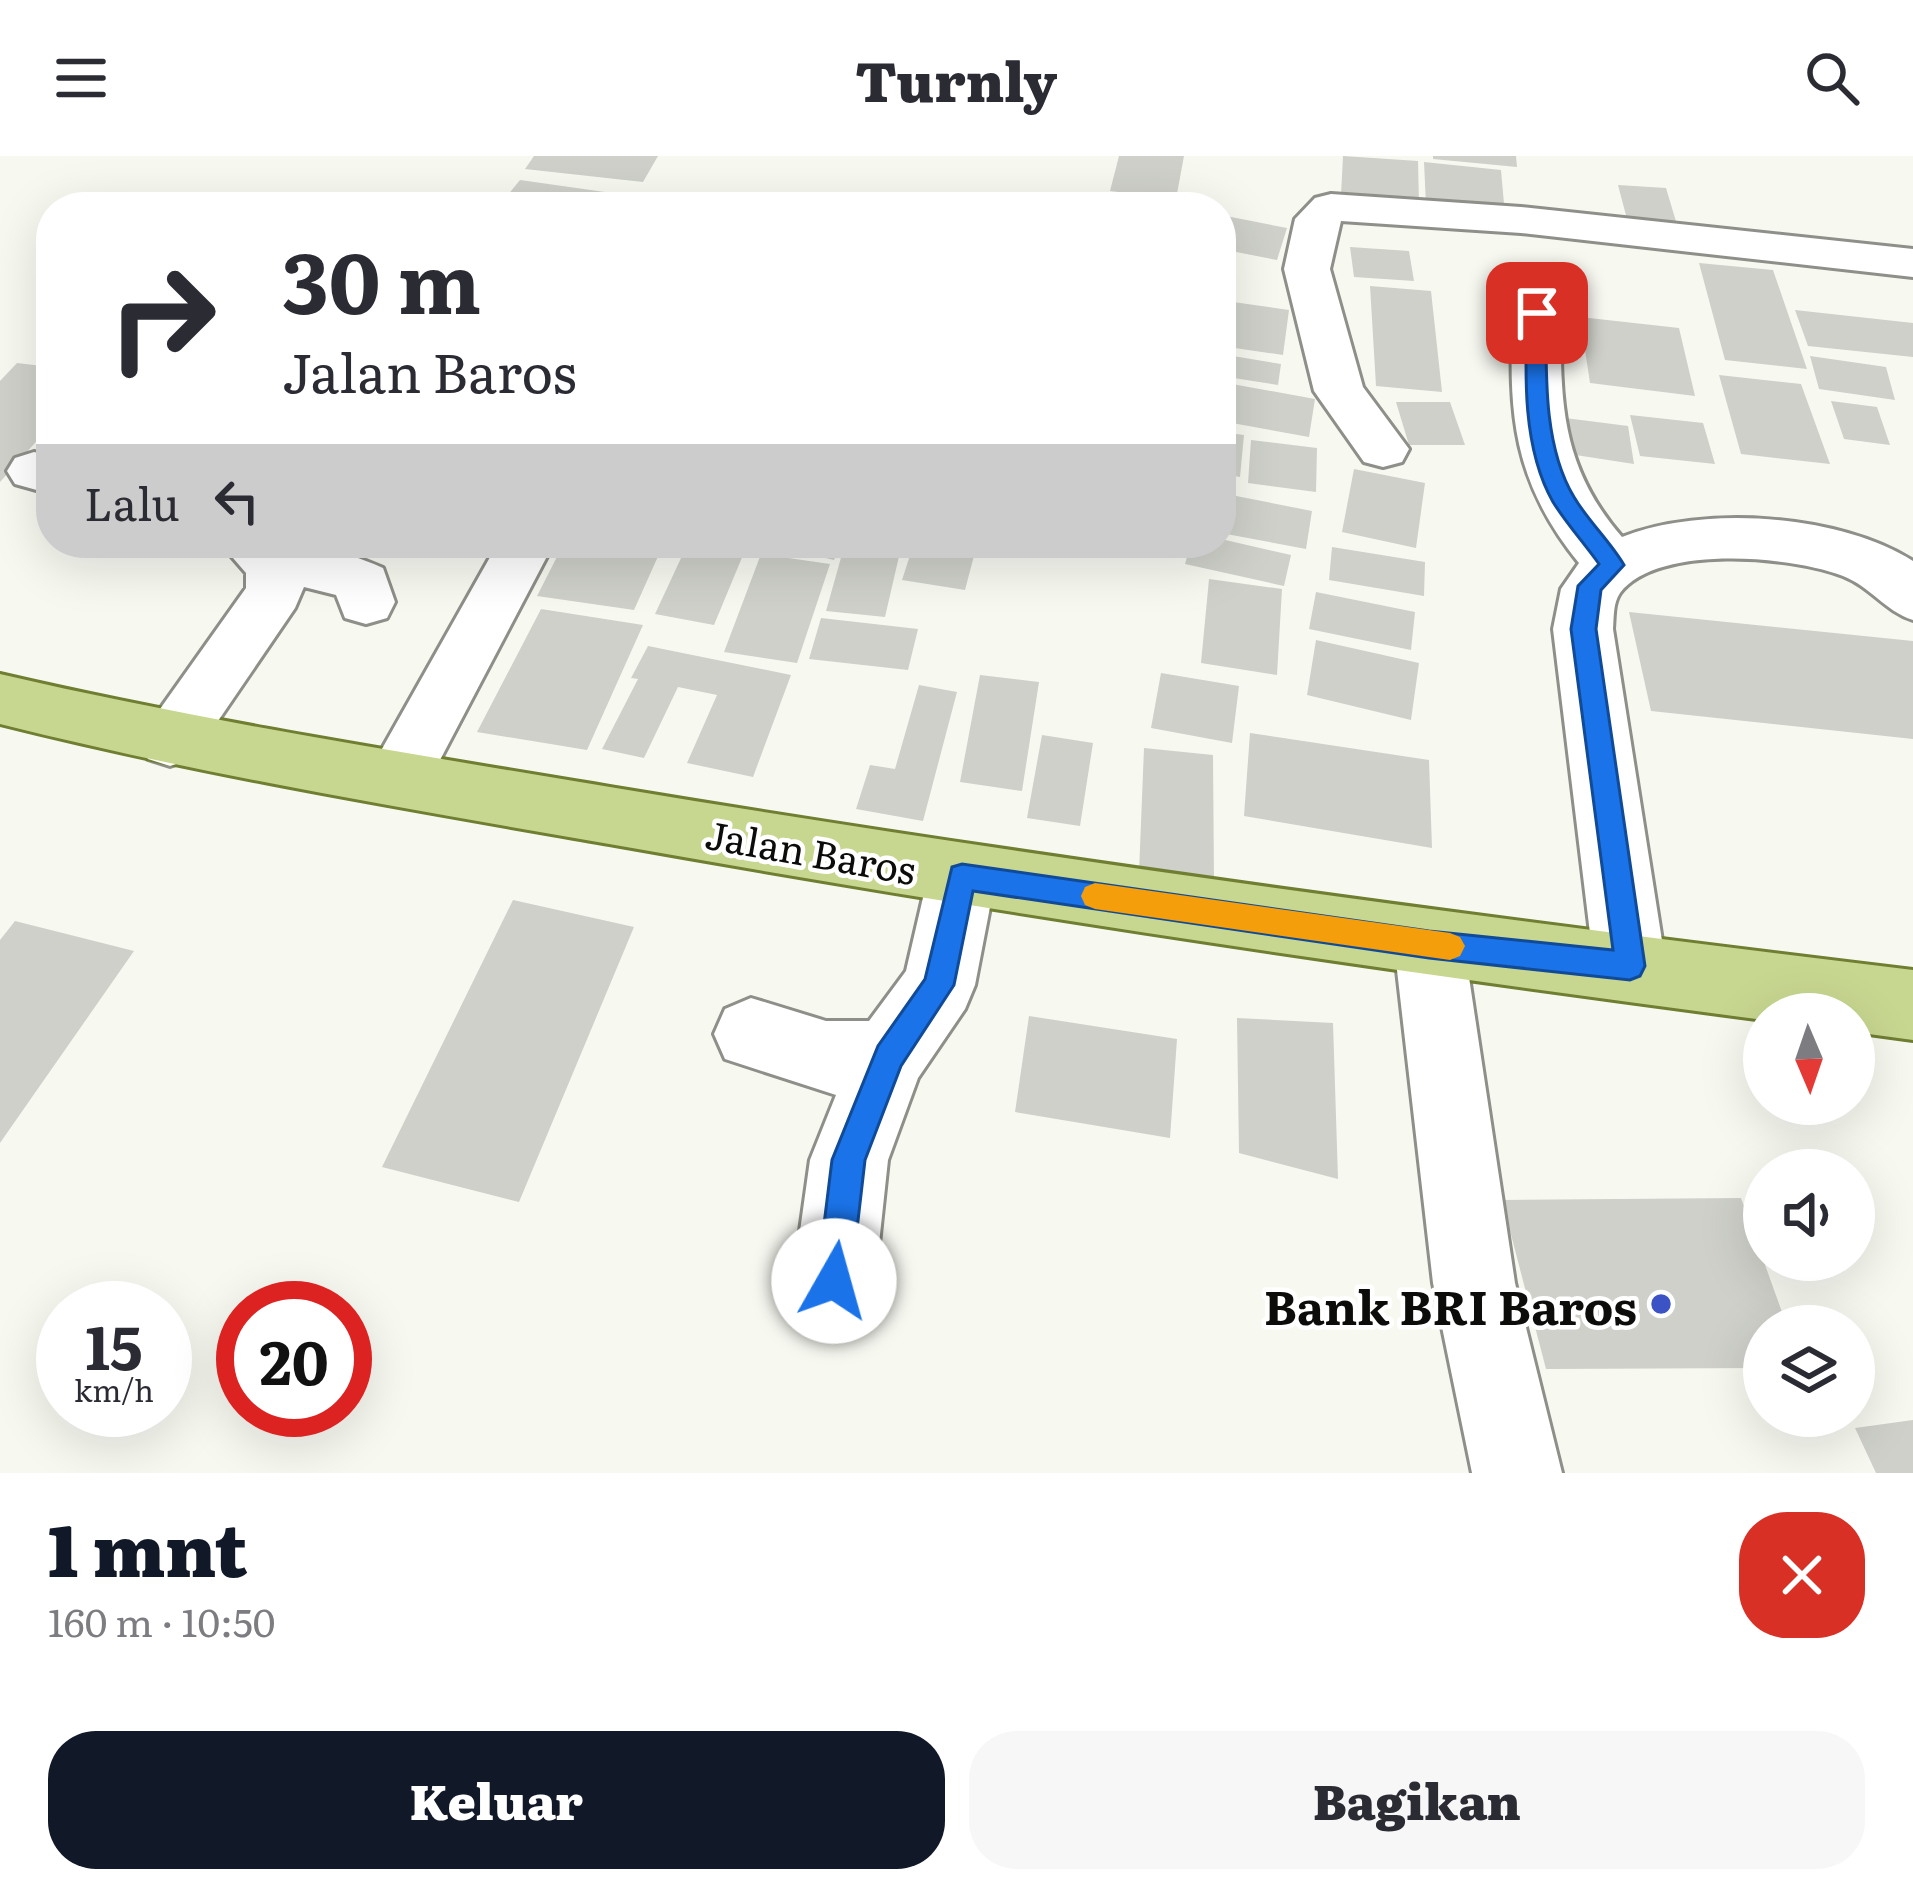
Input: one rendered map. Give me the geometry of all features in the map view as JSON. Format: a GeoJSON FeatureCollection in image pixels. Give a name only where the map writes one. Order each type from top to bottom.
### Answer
{"type":"FeatureCollection","features":[{"type":"Feature","properties":{"kind":"main road","name":"Jalan Baros"},"geometry":{"type":"LineString","coordinates":[[0,699],[170,740],[962,876],[1429,944],[1913,1005]]}},
{"type":"Feature","properties":{"kind":"street"},"geometry":{"type":"LineString","coordinates":[[1383,449],[1339,392],[1307,269],[1317,219],[1331,207],[1521,220],[1913,263]]}},
{"type":"Feature","properties":{"kind":"street"},"geometry":{"type":"LineString","coordinates":[[1537,313],[1535,373],[1546,452],[1562,497],[1612,565]]}},
{"type":"Feature","properties":{"kind":"street"},"geometry":{"type":"LineString","coordinates":[[1630,966],[1583,629],[1590,586],[1612,565],[1646,546],[1715,537],[1840,552],[1890,573],[1913,598]]}},
{"type":"Feature","properties":{"kind":"street"},"geometry":{"type":"LineString","coordinates":[[170,740],[275,592],[262,558]]}},
{"type":"Feature","properties":{"kind":"street"},"geometry":{"type":"LineString","coordinates":[[281,558],[327,567],[363,583],[366,602]]}},
{"type":"Feature","properties":{"kind":"street"},"geometry":{"type":"LineString","coordinates":[[397,779],[518,558]]}},
{"type":"Feature","properties":{"kind":"street"},"geometry":{"type":"LineString","coordinates":[[834,1281],[849,1160],[889,1057],[939,985],[962,876]]}},
{"type":"Feature","properties":{"kind":"street"},"geometry":{"type":"LineString","coordinates":[[1429,944],[1474,1283],[1516,1473]]}},
{"type":"Feature","properties":{"kind":"street"},"geometry":{"type":"LineString","coordinates":[[752,1034],[826,1058],[889,1057]]}},
{"type":"Feature","properties":{"kind":"building"},"geometry":{"type":"Polygon","coordinates":[[[534,156],[658,156],[643,182],[525,169],[534,156]]]}},
{"type":"Feature","properties":{"kind":"building"},"geometry":{"type":"Polygon","coordinates":[[[1119,156],[1184,156],[1177,192],[1110,191],[1119,156]]]}},
{"type":"Feature","properties":{"kind":"building"},"geometry":{"type":"Polygon","coordinates":[[[1343,156],[1418,161],[1419,204],[1341,195],[1343,156]]]}},
{"type":"Feature","properties":{"kind":"building"},"geometry":{"type":"Polygon","coordinates":[[[1516,156],[1517,167],[1433,159],[1516,156]]]}},
{"type":"Feature","properties":{"kind":"building"},"geometry":{"type":"Polygon","coordinates":[[[1424,162],[1501,170],[1505,215],[1426,206],[1424,162]]]}},
{"type":"Feature","properties":{"kind":"building"},"geometry":{"type":"Polygon","coordinates":[[[520,180],[605,192],[510,192],[520,180]]]}},
{"type":"Feature","properties":{"kind":"building"},"geometry":{"type":"Polygon","coordinates":[[[1618,185],[1666,188],[1678,228],[1628,223],[1618,185]]]}},
{"type":"Feature","properties":{"kind":"building"},"geometry":{"type":"Polygon","coordinates":[[[1236,218],[1287,228],[1277,260],[1236,252],[1236,218]]]}},
{"type":"Feature","properties":{"kind":"building"},"geometry":{"type":"Polygon","coordinates":[[[1350,247],[1409,251],[1414,281],[1354,277],[1350,247]]]}},
{"type":"Feature","properties":{"kind":"building"},"geometry":{"type":"Polygon","coordinates":[[[1699,263],[1773,270],[1807,369],[1725,360],[1699,263]]]}},
{"type":"Feature","properties":{"kind":"building"},"geometry":{"type":"Polygon","coordinates":[[[1370,286],[1431,291],[1442,392],[1376,386],[1370,286]]]}},
{"type":"Feature","properties":{"kind":"building"},"geometry":{"type":"Polygon","coordinates":[[[1236,302],[1289,310],[1283,355],[1236,348],[1236,302]]]}},
{"type":"Feature","properties":{"kind":"building"},"geometry":{"type":"Polygon","coordinates":[[[1795,310],[1913,323],[1913,357],[1808,346],[1795,310]]]}},
{"type":"Feature","properties":{"kind":"building"},"geometry":{"type":"Polygon","coordinates":[[[1580,317],[1679,328],[1695,396],[1590,383],[1580,317]]]}},
{"type":"Feature","properties":{"kind":"building"},"geometry":{"type":"Polygon","coordinates":[[[1236,356],[1281,364],[1278,385],[1236,378],[1236,356]]]}},
{"type":"Feature","properties":{"kind":"building"},"geometry":{"type":"Polygon","coordinates":[[[1810,356],[1886,367],[1895,400],[1819,389],[1810,356]]]}},
{"type":"Feature","properties":{"kind":"building"},"geometry":{"type":"Polygon","coordinates":[[[17,363],[36,365],[36,442],[0,482],[0,381],[17,363]]]}},
{"type":"Feature","properties":{"kind":"building"},"geometry":{"type":"Polygon","coordinates":[[[1719,375],[1801,384],[1830,464],[1741,454],[1719,375]]]}},
{"type":"Feature","properties":{"kind":"building"},"geometry":{"type":"Polygon","coordinates":[[[1236,385],[1315,399],[1309,437],[1236,424],[1236,385]]]}},
{"type":"Feature","properties":{"kind":"building"},"geometry":{"type":"Polygon","coordinates":[[[1831,401],[1877,407],[1890,445],[1844,439],[1831,401]]]}},
{"type":"Feature","properties":{"kind":"building"},"geometry":{"type":"Polygon","coordinates":[[[1396,402],[1450,402],[1465,445],[1409,445],[1396,402]]]}},
{"type":"Feature","properties":{"kind":"building"},"geometry":{"type":"Polygon","coordinates":[[[1630,415],[1703,423],[1715,464],[1640,456],[1630,415]]]}},
{"type":"Feature","properties":{"kind":"building"},"geometry":{"type":"Polygon","coordinates":[[[1565,418],[1628,426],[1634,464],[1569,454],[1565,418]]]}},
{"type":"Feature","properties":{"kind":"building"},"geometry":{"type":"Polygon","coordinates":[[[1236,434],[1244,435],[1240,477],[1236,476],[1236,434]]]}},
{"type":"Feature","properties":{"kind":"building"},"geometry":{"type":"Polygon","coordinates":[[[1251,440],[1317,448],[1316,492],[1248,483],[1251,440]]]}},
{"type":"Feature","properties":{"kind":"building"},"geometry":{"type":"Polygon","coordinates":[[[1354,469],[1425,483],[1416,548],[1342,532],[1354,469]]]}},
{"type":"Feature","properties":{"kind":"building"},"geometry":{"type":"Polygon","coordinates":[[[1236,496],[1312,511],[1306,549],[1236,536],[1236,496]]]}},
{"type":"Feature","properties":{"kind":"building"},"geometry":{"type":"Polygon","coordinates":[[[1236,542],[1291,555],[1284,586],[1185,564],[1187,558],[1236,558],[1236,542]]]}},
{"type":"Feature","properties":{"kind":"building"},"geometry":{"type":"Polygon","coordinates":[[[1332,547],[1425,562],[1424,596],[1329,580],[1332,547]]]}},
{"type":"Feature","properties":{"kind":"building"},"geometry":{"type":"Polygon","coordinates":[[[556,558],[657,558],[634,610],[537,596],[556,558]]]}},
{"type":"Feature","properties":{"kind":"building"},"geometry":{"type":"Polygon","coordinates":[[[681,558],[742,558],[714,625],[655,614],[681,558]]]}},
{"type":"Feature","properties":{"kind":"building"},"geometry":{"type":"Polygon","coordinates":[[[759,558],[830,564],[797,663],[724,652],[759,558]]]}},
{"type":"Feature","properties":{"kind":"building"},"geometry":{"type":"Polygon","coordinates":[[[841,558],[899,558],[885,617],[826,611],[841,558]]]}},
{"type":"Feature","properties":{"kind":"building"},"geometry":{"type":"Polygon","coordinates":[[[909,558],[973,558],[965,590],[902,580],[909,558]]]}},
{"type":"Feature","properties":{"kind":"building"},"geometry":{"type":"Polygon","coordinates":[[[1209,579],[1282,589],[1277,675],[1201,663],[1209,579]]]}},
{"type":"Feature","properties":{"kind":"building"},"geometry":{"type":"Polygon","coordinates":[[[1316,592],[1415,612],[1411,650],[1309,629],[1316,592]]]}},
{"type":"Feature","properties":{"kind":"building"},"geometry":{"type":"Polygon","coordinates":[[[541,609],[643,625],[587,750],[477,732],[541,609]]]}},
{"type":"Feature","properties":{"kind":"building"},"geometry":{"type":"Polygon","coordinates":[[[1629,612],[1913,641],[1913,739],[1651,711],[1629,612]]]}},
{"type":"Feature","properties":{"kind":"building"},"geometry":{"type":"Polygon","coordinates":[[[821,618],[918,629],[908,670],[809,659],[821,618]]]}},
{"type":"Feature","properties":{"kind":"building"},"geometry":{"type":"Polygon","coordinates":[[[1316,640],[1419,663],[1411,720],[1307,695],[1316,640]]]}},
{"type":"Feature","properties":{"kind":"building"},"geometry":{"type":"Polygon","coordinates":[[[648,646],[791,675],[753,777],[687,763],[717,695],[678,687],[644,758],[602,749],[638,679],[631,678],[648,646]]]}},
{"type":"Feature","properties":{"kind":"building"},"geometry":{"type":"Polygon","coordinates":[[[1161,673],[1239,686],[1232,743],[1151,728],[1161,673]]]}},
{"type":"Feature","properties":{"kind":"building"},"geometry":{"type":"Polygon","coordinates":[[[980,675],[1039,682],[1022,791],[960,782],[980,675]]]}},
{"type":"Feature","properties":{"kind":"building"},"geometry":{"type":"Polygon","coordinates":[[[919,685],[957,692],[923,821],[856,809],[870,765],[895,769],[919,685]]]}},
{"type":"Feature","properties":{"kind":"building"},"geometry":{"type":"Polygon","coordinates":[[[1250,733],[1429,760],[1432,848],[1244,816],[1250,733]]]}},
{"type":"Feature","properties":{"kind":"building"},"geometry":{"type":"Polygon","coordinates":[[[1042,735],[1093,743],[1080,826],[1027,818],[1042,735]]]}},
{"type":"Feature","properties":{"kind":"building"},"geometry":{"type":"Polygon","coordinates":[[[1144,748],[1213,755],[1214,880],[1139,873],[1144,748]]]}},
{"type":"Feature","properties":{"kind":"building"},"geometry":{"type":"Polygon","coordinates":[[[513,900],[634,927],[519,1202],[382,1167],[513,900]]]}},
{"type":"Feature","properties":{"kind":"building"},"geometry":{"type":"Polygon","coordinates":[[[15,921],[134,951],[0,1143],[0,940],[15,921]]]}},
{"type":"Feature","properties":{"kind":"building"},"geometry":{"type":"Polygon","coordinates":[[[1029,1016],[1177,1039],[1170,1138],[1015,1112],[1029,1016]]]}},
{"type":"Feature","properties":{"kind":"building"},"geometry":{"type":"Polygon","coordinates":[[[1237,1018],[1333,1023],[1338,1179],[1239,1153],[1237,1018]]]}},
{"type":"Feature","properties":{"kind":"building"},"geometry":{"type":"Polygon","coordinates":[[[1741,1198],[1743,1281],[1771,1281],[1779,1305],[1743,1305],[1743,1368],[1546,1369],[1502,1200],[1741,1198]]]}},
{"type":"Feature","properties":{"kind":"building"},"geometry":{"type":"Polygon","coordinates":[[[1913,1420],[1913,1473],[1876,1473],[1859,1437],[1875,1437],[1875,1425],[1913,1420]]]}},
{"type":"Feature","properties":{"kind":"slow traffic"},"geometry":{"type":"LineString","coordinates":[[1095,896],[1450,946]]}},
{"type":"Feature","properties":{"kind":"place","name":"Bank BRI Baros"},"geometry":{"type":"Point","coordinates":[1661,1304]}},
{"type":"Feature","properties":{"kind":"route"},"geometry":{"type":"LineString","coordinates":[[834,1281],[849,1160],[889,1057],[939,985],[962,876],[1429,944],[1630,966],[1583,629],[1590,586],[1612,565],[1562,497],[1546,452],[1535,373],[1537,313]]}}]}
